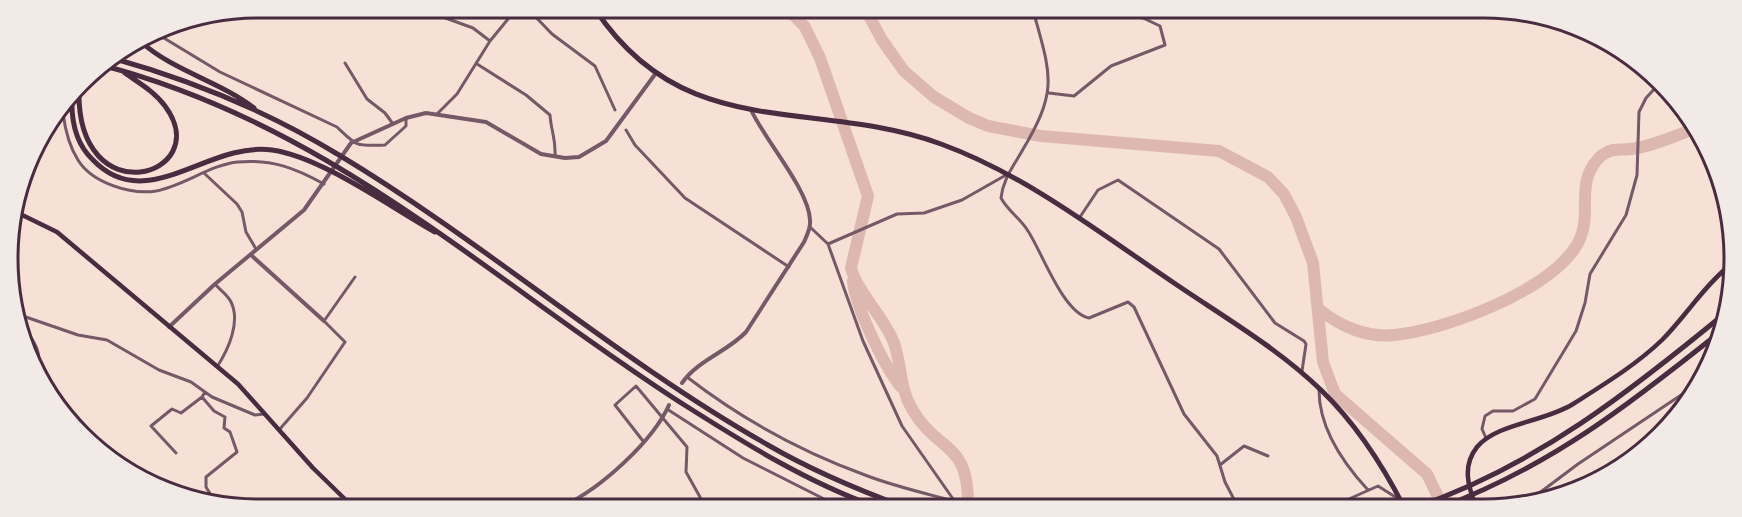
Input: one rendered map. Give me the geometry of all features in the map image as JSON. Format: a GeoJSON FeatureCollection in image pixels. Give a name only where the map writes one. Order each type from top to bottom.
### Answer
{"type":"FeatureCollection","features":[{"type":"Feature","properties":{"kind":"highway"},"geometry":{"type":"LineString","coordinates":[[602,18],[620,41],[656,73],[694,94],[719,104],[902,133],[939,143],[1007,174],[1079,219],[1301,373],[1319,388],[1369,445],[1400,499]]}},
{"type":"Feature","properties":{"kind":"highway"},"geometry":{"type":"LineString","coordinates":[[147,46],[170,62],[237,95],[262,114]]}},
{"type":"Feature","properties":{"kind":"highway"},"geometry":{"type":"LineString","coordinates":[[122,61],[200,87],[262,114],[338,154],[465,237],[659,376],[769,446],[823,473],[885,499]]}},
{"type":"Feature","properties":{"kind":"highway"},"geometry":{"type":"LineString","coordinates":[[112,68],[195,96],[257,123],[332,162],[458,244],[565,323],[663,391],[765,455],[859,499]]}},
{"type":"Feature","properties":{"kind":"highway"},"geometry":{"type":"LineString","coordinates":[[80,98],[82,131],[94,151],[112,167],[131,173],[147,172],[163,164],[172,152],[175,141],[174,124],[159,100],[122,70]]}},
{"type":"Feature","properties":{"kind":"highway"},"geometry":{"type":"LineString","coordinates":[[72,107],[73,120],[85,152],[100,168],[126,180],[154,181],[221,154],[253,149],[287,153],[327,170],[458,244]]}},
{"type":"Feature","properties":{"kind":"highway"},"geometry":{"type":"LineString","coordinates":[[1436,499],[1480,481],[1532,455],[1601,412],[1716,320]]}},
{"type":"Feature","properties":{"kind":"highway"},"geometry":{"type":"LineString","coordinates":[[1462,499],[1537,464],[1608,421],[1710,340]]}},
{"type":"Feature","properties":{"kind":"main road"},"geometry":{"type":"LineString","coordinates":[[22,215],[57,232],[238,384],[345,499]]}},
{"type":"Feature","properties":{"kind":"main road"},"geometry":{"type":"LineString","coordinates":[[1474,499],[1467,473],[1473,454],[1486,439],[1497,432],[1557,413],[1642,356],[1664,338],[1723,273]]}},
{"type":"Feature","properties":{"kind":"street"},"geometry":{"type":"LineString","coordinates":[[446,18],[473,28],[490,41]]}},
{"type":"Feature","properties":{"kind":"street"},"geometry":{"type":"LineString","coordinates":[[437,114],[457,94],[490,41],[509,18]]}},
{"type":"Feature","properties":{"kind":"street"},"geometry":{"type":"LineString","coordinates":[[537,18],[552,34],[595,66],[615,110]]}},
{"type":"Feature","properties":{"kind":"street"},"geometry":{"type":"LineString","coordinates":[[1035,18],[1049,70],[1049,93],[1036,126],[1007,174],[1001,198],[1034,240],[1076,313],[1089,318],[1122,303],[1128,302],[1134,307],[1184,414],[1218,456],[1225,482],[1234,499]]}},
{"type":"Feature","properties":{"kind":"street"},"geometry":{"type":"LineString","coordinates":[[1049,93],[1074,96],[1111,66],[1165,45],[1160,26],[1143,18]]}},
{"type":"Feature","properties":{"kind":"street"},"geometry":{"type":"LineString","coordinates":[[163,37],[220,72],[337,127],[351,142],[385,145],[406,126],[406,118]]}},
{"type":"Feature","properties":{"kind":"street"},"geometry":{"type":"LineString","coordinates":[[345,63],[367,99],[385,113],[393,124]]}},
{"type":"Feature","properties":{"kind":"street"},"geometry":{"type":"LineString","coordinates":[[477,64],[526,95],[550,115],[550,127],[556,136],[555,158]]}},
{"type":"Feature","properties":{"kind":"street"},"geometry":{"type":"LineString","coordinates":[[169,327],[215,284],[304,210],[351,142],[406,118],[426,113],[486,122],[535,151],[555,158],[579,157],[601,145],[656,73]]}},
{"type":"Feature","properties":{"kind":"street"},"geometry":{"type":"LineString","coordinates":[[1486,439],[1482,429],[1485,416],[1493,411],[1513,411],[1535,399],[1576,331],[1585,303],[1590,274],[1626,215],[1635,185],[1638,162],[1639,112],[1646,98],[1655,89]]}},
{"type":"Feature","properties":{"kind":"street"},"geometry":{"type":"LineString","coordinates":[[682,383],[687,376],[737,341],[789,267],[810,227],[810,217],[801,193],[760,130],[751,110]]}},
{"type":"Feature","properties":{"kind":"street"},"geometry":{"type":"LineString","coordinates":[[64,118],[72,149],[80,163],[107,182],[127,190],[156,191],[234,162],[278,162],[294,167],[324,184]]}},
{"type":"Feature","properties":{"kind":"street"},"geometry":{"type":"LineString","coordinates":[[626,130],[635,144],[685,198],[706,209],[754,246],[789,267]]}},
{"type":"Feature","properties":{"kind":"street"},"geometry":{"type":"LineString","coordinates":[[205,174],[237,204],[242,212],[246,232],[257,250]]}},
{"type":"Feature","properties":{"kind":"street"},"geometry":{"type":"LineString","coordinates":[[828,244],[897,214],[924,213],[962,200],[1007,174]]}},
{"type":"Feature","properties":{"kind":"street"},"geometry":{"type":"LineString","coordinates":[[1079,219],[1098,190],[1118,180],[1219,249],[1275,323],[1306,344],[1301,373]]}},
{"type":"Feature","properties":{"kind":"street"},"geometry":{"type":"LineString","coordinates":[[810,227],[828,244],[862,341],[902,426],[955,499]]}},
{"type":"Feature","properties":{"kind":"street"},"geometry":{"type":"LineString","coordinates":[[251,255],[345,342],[307,398],[279,430]]}},
{"type":"Feature","properties":{"kind":"street"},"geometry":{"type":"LineString","coordinates":[[324,321],[355,278]]}},
{"type":"Feature","properties":{"kind":"street"},"geometry":{"type":"LineString","coordinates":[[215,284],[230,300],[234,309],[232,337],[217,367]]}},
{"type":"Feature","properties":{"kind":"street"},"geometry":{"type":"LineString","coordinates":[[25,317],[78,335],[107,340],[159,370],[191,382],[205,392],[255,415],[264,414]]}},
{"type":"Feature","properties":{"kind":"street"},"geometry":{"type":"LineString","coordinates":[[33,341],[39,352],[38,356]]}},
{"type":"Feature","properties":{"kind":"street"},"geometry":{"type":"LineString","coordinates":[[687,376],[732,408],[823,457],[865,476],[949,499]]}},
{"type":"Feature","properties":{"kind":"street"},"geometry":{"type":"LineString","coordinates":[[643,441],[615,405],[636,386],[687,447],[686,472],[701,499]]}},
{"type":"Feature","properties":{"kind":"street"},"geometry":{"type":"LineString","coordinates":[[1319,388],[1319,407],[1324,424],[1352,474],[1368,490]]}},
{"type":"Feature","properties":{"kind":"street"},"geometry":{"type":"LineString","coordinates":[[176,453],[151,426],[172,409],[181,413],[205,392]]}},
{"type":"Feature","properties":{"kind":"street"},"geometry":{"type":"LineString","coordinates":[[1541,492],[1681,395]]}},
{"type":"Feature","properties":{"kind":"street"},"geometry":{"type":"LineString","coordinates":[[202,397],[214,411],[225,417],[224,428],[230,432],[237,452],[206,477],[206,487],[210,494]]}},
{"type":"Feature","properties":{"kind":"street"},"geometry":{"type":"LineString","coordinates":[[575,499],[600,483],[643,441],[663,418],[668,407],[743,458],[824,499]]}},
{"type":"Feature","properties":{"kind":"street"},"geometry":{"type":"LineString","coordinates":[[1220,465],[1244,446],[1268,456]]}},
{"type":"Feature","properties":{"kind":"street"},"geometry":{"type":"LineString","coordinates":[[1348,499],[1378,486],[1398,499]]}},
{"type":"Feature","properties":{"kind":"waterway"},"geometry":{"type":"LineString","coordinates":[[797,18],[805,27],[820,58],[868,196],[851,268],[854,277],[890,333],[897,352],[905,393],[912,409],[932,434],[958,458],[967,485],[968,499]]}},
{"type":"Feature","properties":{"kind":"waterway"},"geometry":{"type":"LineString","coordinates":[[870,18],[882,40],[904,71],[934,97],[969,118],[988,126],[1041,136],[1219,151],[1268,177],[1284,194],[1296,217],[1313,263],[1323,362],[1335,394],[1427,474],[1439,499]]}},
{"type":"Feature","properties":{"kind":"waterway"},"geometry":{"type":"LineString","coordinates":[[1319,309],[1335,321],[1354,330],[1374,335],[1394,335],[1415,332],[1466,317],[1518,294],[1561,264],[1575,248],[1584,225],[1587,180],[1591,169],[1601,156],[1613,150],[1647,146],[1687,131]]}},
{"type":"Feature","properties":{"kind":"waterway"},"geometry":{"type":"LineString","coordinates":[[853,281],[859,305],[872,336],[901,387]]}}]}
